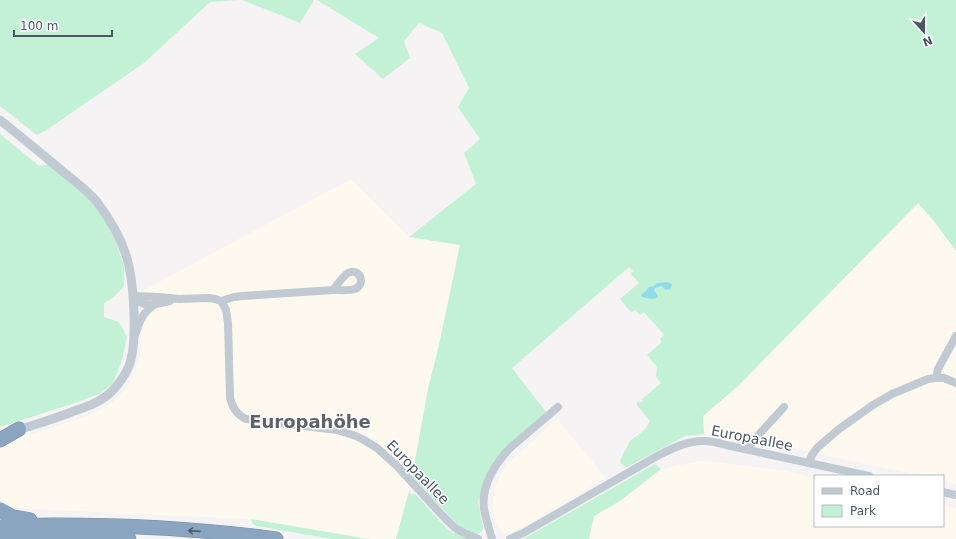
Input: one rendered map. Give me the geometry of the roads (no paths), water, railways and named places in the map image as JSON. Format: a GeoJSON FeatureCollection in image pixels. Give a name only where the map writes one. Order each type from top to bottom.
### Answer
{"type":"FeatureCollection","features":[{"type":"Feature","properties":{"kind":"highway"},"geometry":{"type":"LineString","coordinates":[[0,440],[19,429]]}},
{"type":"Feature","properties":{"kind":"highway"},"geometry":{"type":"LineString","coordinates":[[0,510],[13,517],[54,525]]}},
{"type":"Feature","properties":{"kind":"highway"},"geometry":{"type":"LineString","coordinates":[[0,527],[54,525],[147,527],[246,535],[276,539]]}},
{"type":"Feature","properties":{"kind":"highway"},"geometry":{"type":"LineString","coordinates":[[0,539],[81,537],[129,539]]}},
{"type":"Feature","properties":{"kind":"street"},"geometry":{"type":"LineString","coordinates":[[0,120],[79,185],[100,206],[117,234],[124,251],[131,277],[133,296],[133,341],[131,359],[124,376],[112,391],[96,403],[50,420],[0,435]]}},
{"type":"Feature","properties":{"kind":"street"},"geometry":{"type":"LineString","coordinates":[[133,296],[179,299],[208,298],[220,301],[243,296],[333,290]]}},
{"type":"Feature","properties":{"kind":"street"},"geometry":{"type":"LineString","coordinates":[[133,296],[137,301],[146,305],[179,299]]}},
{"type":"Feature","properties":{"kind":"street","name":"Europaallee"},"geometry":{"type":"LineString","coordinates":[[220,301],[226,310],[228,323],[230,398],[234,409],[240,416],[246,419],[337,430],[360,438],[377,448],[397,466],[440,514],[455,528],[478,539]]}},
{"type":"Feature","properties":{"kind":"street"},"geometry":{"type":"LineString","coordinates":[[133,341],[142,316],[156,304]]}},
{"type":"Feature","properties":{"kind":"street"},"geometry":{"type":"LineString","coordinates":[[936,378],[938,369],[956,336]]}},
{"type":"Feature","properties":{"kind":"street"},"geometry":{"type":"LineString","coordinates":[[808,463],[817,448],[839,429],[868,408],[892,394],[928,379],[944,378],[956,383]]}},
{"type":"Feature","properties":{"kind":"street"},"geometry":{"type":"LineString","coordinates":[[492,539],[484,509],[488,481],[492,472],[502,456],[510,448],[558,407]]}},
{"type":"Feature","properties":{"kind":"street"},"geometry":{"type":"LineString","coordinates":[[748,449],[753,441],[784,407]]}},
{"type":"Feature","properties":{"kind":"street","name":"Europaallee"},"geometry":{"type":"LineString","coordinates":[[510,539],[525,532],[659,455],[678,445],[691,442],[705,441],[748,449],[864,475]]}},
{"type":"Feature","properties":{"kind":"street"},"geometry":{"type":"LineString","coordinates":[[944,492],[956,495]]}},
{"type":"Feature","properties":{"kind":"water"},"geometry":{"type":"Polygon","coordinates":[[[667,282],[672,284],[670,289],[666,290],[661,286],[655,288],[654,290],[658,296],[657,298],[653,299],[641,296],[649,287],[654,286],[657,283],[667,282]]]}},
{"type":"Feature","properties":{"kind":"district","name":"Europahöhe"},"geometry":{"type":"Point","coordinates":[310,421]}}]}
